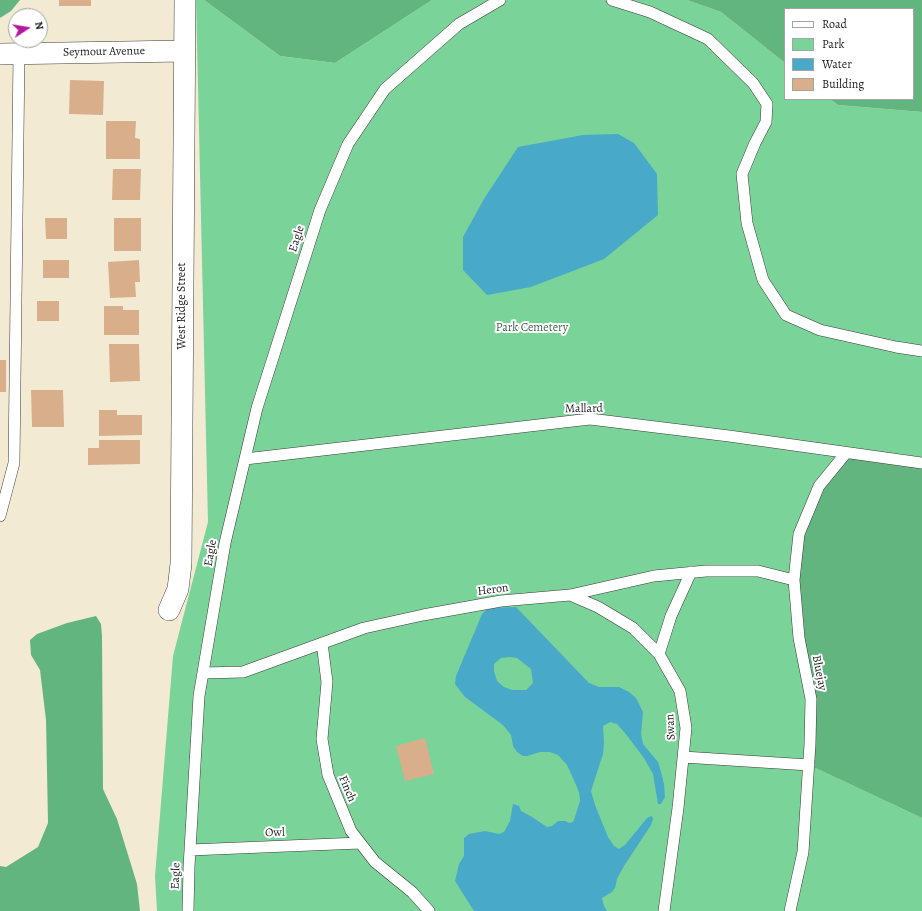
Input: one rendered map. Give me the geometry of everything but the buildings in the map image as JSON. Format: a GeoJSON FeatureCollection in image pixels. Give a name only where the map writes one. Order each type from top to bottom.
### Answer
{"type":"FeatureCollection","features":[{"type":"Feature","properties":{"kind":"street","name":"West Ridge Street"},"geometry":{"type":"LineString","coordinates":[[169,610],[178,590],[181,564],[184,0]]}},
{"type":"Feature","properties":{"kind":"street","name":"Seymour Avenue"},"geometry":{"type":"LineString","coordinates":[[10,54],[184,51]]}},
{"type":"Feature","properties":{"kind":"lane","name":"Eagle"},"geometry":{"type":"LineString","coordinates":[[188,911],[199,696],[226,543],[257,408],[320,210],[348,144],[385,89],[459,24],[500,0]]}},
{"type":"Feature","properties":{"kind":"lane"},"geometry":{"type":"LineString","coordinates":[[612,0],[650,12],[708,39],[752,83],[767,104],[766,122],[742,174],[747,223],[763,280],[786,315],[820,330],[896,348],[922,351]]}},
{"type":"Feature","properties":{"kind":"lane"},"geometry":{"type":"LineString","coordinates":[[0,516],[14,463],[10,54]]}},
{"type":"Feature","properties":{"kind":"lane","name":"Mallard"},"geometry":{"type":"LineString","coordinates":[[245,459],[590,419],[729,436],[922,463]]}},
{"type":"Feature","properties":{"kind":"lane","name":"Bluejay"},"geometry":{"type":"LineString","coordinates":[[790,911],[803,852],[809,765],[811,699],[799,638],[794,580],[799,534],[819,486],[846,452]]}},
{"type":"Feature","properties":{"kind":"lane","name":"Heron"},"geometry":{"type":"LineString","coordinates":[[203,673],[243,672],[364,628],[423,615],[501,601],[570,595],[654,576],[706,571],[758,571],[794,580]]}},
{"type":"Feature","properties":{"kind":"lane"},"geometry":{"type":"LineString","coordinates":[[659,654],[671,616],[691,572]]}},
{"type":"Feature","properties":{"kind":"lane","name":"Swan"},"geometry":{"type":"LineString","coordinates":[[570,595],[598,607],[633,628],[659,654],[680,690],[686,728],[678,808],[664,911]]}},
{"type":"Feature","properties":{"kind":"lane","name":"Finch"},"geometry":{"type":"LineString","coordinates":[[322,643],[327,682],[322,739],[328,775],[351,831],[375,862],[412,892],[429,911]]}},
{"type":"Feature","properties":{"kind":"lane"},"geometry":{"type":"LineString","coordinates":[[683,757],[809,765]]}},
{"type":"Feature","properties":{"kind":"lane","name":"Owl"},"geometry":{"type":"LineString","coordinates":[[190,850],[360,842]]}},
{"type":"Feature","properties":{"kind":"green space"},"geometry":{"type":"Polygon","coordinates":[[[0,0],[20,0],[13,8],[8,8],[8,13],[0,18],[0,0]]]}},
{"type":"Feature","properties":{"kind":"green space","name":"Park Cemetery"},"geometry":{"type":"Polygon","coordinates":[[[196,0],[204,0],[280,56],[335,63],[432,0],[687,0],[721,12],[784,62],[784,100],[831,100],[838,105],[922,112],[922,462],[811,699],[809,765],[922,818],[922,911],[157,911],[155,876],[173,656],[208,522],[196,0]]]}},
{"type":"Feature","properties":{"kind":"green space"},"geometry":{"type":"Polygon","coordinates":[[[204,0],[432,0],[335,63],[280,56],[204,0]]]}},
{"type":"Feature","properties":{"kind":"green space"},"geometry":{"type":"Polygon","coordinates":[[[687,0],[922,0],[922,112],[838,105],[831,100],[914,100],[914,8],[784,8],[784,62],[721,12],[687,0]]]}},
{"type":"Feature","properties":{"kind":"green space"},"geometry":{"type":"Polygon","coordinates":[[[846,453],[922,462],[922,818],[809,765],[811,699],[799,638],[799,534],[819,486],[846,453]]]}},
{"type":"Feature","properties":{"kind":"green space"},"geometry":{"type":"Polygon","coordinates":[[[96,616],[101,624],[102,636],[103,789],[117,819],[137,884],[140,911],[0,911],[0,866],[6,867],[38,847],[48,823],[46,720],[40,670],[31,655],[30,640],[37,634],[67,623],[96,616]]]}},
{"type":"Feature","properties":{"kind":"water"},"geometry":{"type":"Polygon","coordinates":[[[618,134],[634,143],[657,174],[658,215],[604,259],[531,287],[487,295],[463,270],[463,237],[484,199],[518,147],[583,135],[618,134]]]}},
{"type":"Feature","properties":{"kind":"water"},"geometry":{"type":"Polygon","coordinates":[[[516,607],[589,683],[599,687],[619,687],[629,692],[636,698],[643,712],[641,734],[643,744],[658,762],[664,784],[665,797],[661,804],[658,804],[653,774],[644,758],[617,724],[610,722],[603,726],[603,754],[591,791],[608,837],[614,846],[619,849],[625,845],[647,818],[652,816],[653,819],[651,825],[624,866],[617,879],[615,888],[612,892],[602,898],[607,911],[474,911],[455,881],[459,864],[464,856],[464,838],[469,834],[485,831],[499,834],[504,832],[510,821],[513,804],[519,806],[521,811],[547,827],[552,826],[558,821],[565,821],[569,823],[573,822],[580,801],[579,792],[567,765],[558,755],[550,752],[540,752],[523,756],[517,752],[513,746],[511,735],[503,725],[465,697],[455,684],[456,676],[482,614],[488,608],[516,607]],[[501,658],[494,664],[494,671],[497,681],[504,687],[512,690],[526,690],[533,683],[531,669],[517,658],[501,658]]]}}]}
